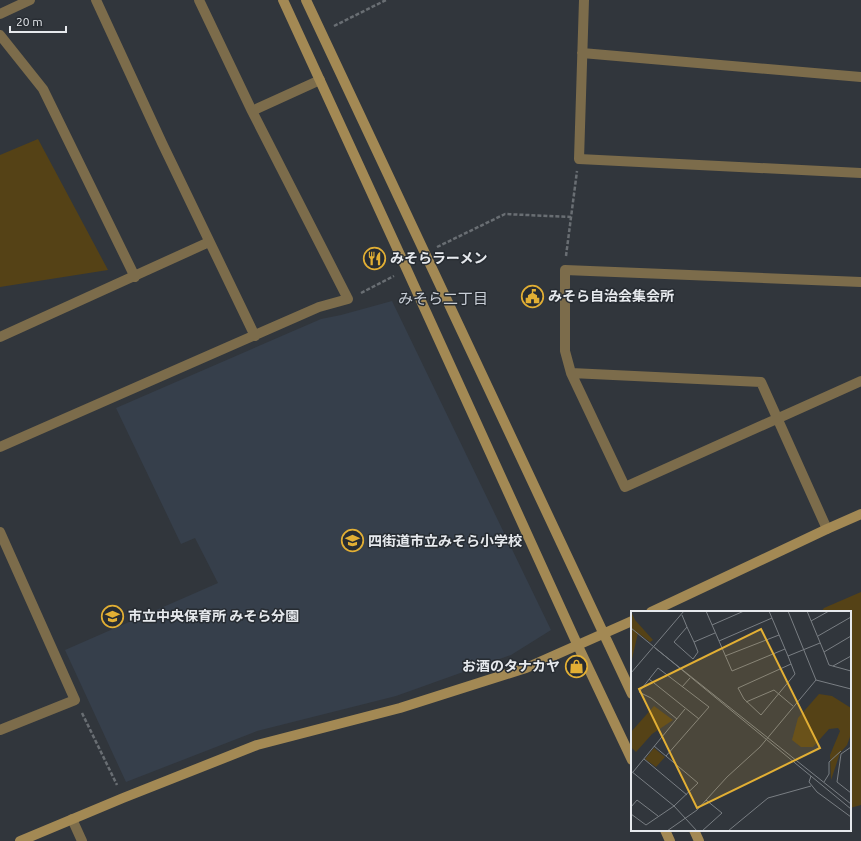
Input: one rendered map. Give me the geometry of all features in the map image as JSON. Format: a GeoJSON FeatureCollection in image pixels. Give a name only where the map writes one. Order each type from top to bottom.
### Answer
{"type":"FeatureCollection","features":[{"type":"Feature","properties":{"kind":"street"},"geometry":{"type":"LineString","coordinates":[[0,14],[30,0]]}},
{"type":"Feature","properties":{"kind":"street"},"geometry":{"type":"LineString","coordinates":[[96,0],[209,242],[256,336]]}},
{"type":"Feature","properties":{"kind":"street"},"geometry":{"type":"LineString","coordinates":[[0,447],[320,307],[348,299],[252,111],[199,0]]}},
{"type":"Feature","properties":{"kind":"street"},"geometry":{"type":"LineString","coordinates":[[283,0],[578,646],[631,758]]}},
{"type":"Feature","properties":{"kind":"street"},"geometry":{"type":"LineString","coordinates":[[306,0],[631,692]]}},
{"type":"Feature","properties":{"kind":"street"},"geometry":{"type":"LineString","coordinates":[[584,0],[578,158],[861,173]]}},
{"type":"Feature","properties":{"kind":"street"},"geometry":{"type":"LineString","coordinates":[[0,35],[43,88],[135,277]]}},
{"type":"Feature","properties":{"kind":"street"},"geometry":{"type":"LineString","coordinates":[[582,53],[861,77]]}},
{"type":"Feature","properties":{"kind":"street"},"geometry":{"type":"LineString","coordinates":[[252,111],[320,80]]}},
{"type":"Feature","properties":{"kind":"street"},"geometry":{"type":"LineString","coordinates":[[0,337],[135,277],[209,242]]}},
{"type":"Feature","properties":{"kind":"street"},"geometry":{"type":"LineString","coordinates":[[861,282],[565,270],[565,352],[571,373],[625,487],[861,381]]}},
{"type":"Feature","properties":{"kind":"street"},"geometry":{"type":"LineString","coordinates":[[571,373],[761,382],[827,529]]}},
{"type":"Feature","properties":{"kind":"street"},"geometry":{"type":"LineString","coordinates":[[653,611],[861,514]]}},
{"type":"Feature","properties":{"kind":"street"},"geometry":{"type":"LineString","coordinates":[[0,532],[75,700],[0,730]]}},
{"type":"Feature","properties":{"kind":"street"},"geometry":{"type":"LineString","coordinates":[[20,841],[257,745],[400,708],[526,668],[631,621]]}},
{"type":"Feature","properties":{"kind":"street"},"geometry":{"type":"LineString","coordinates":[[72,820],[82,841]]}},
{"type":"Feature","properties":{"kind":"street"},"geometry":{"type":"LineString","coordinates":[[665,831],[670,841]]}},
{"type":"Feature","properties":{"kind":"street"},"geometry":{"type":"LineString","coordinates":[[694,831],[699,841]]}},
{"type":"Feature","properties":{"kind":"path"},"geometry":{"type":"LineString","coordinates":[[321,33],[386,0]]}},
{"type":"Feature","properties":{"kind":"path"},"geometry":{"type":"LineString","coordinates":[[565,270],[578,158]]}},
{"type":"Feature","properties":{"kind":"path"},"geometry":{"type":"LineString","coordinates":[[424,254],[505,214],[571,217]]}},
{"type":"Feature","properties":{"kind":"path"},"geometry":{"type":"LineString","coordinates":[[348,299],[407,270]]}},
{"type":"Feature","properties":{"kind":"path"},"geometry":{"type":"LineString","coordinates":[[75,700],[123,798]]}},
{"type":"Feature","properties":{"kind":"shaded area"},"geometry":{"type":"Polygon","coordinates":[[[38,139],[108,270],[0,287],[0,155],[38,139]]]}},
{"type":"Feature","properties":{"kind":"shaded area","name":"四街道市立みそら小学校"},"geometry":{"type":"Polygon","coordinates":[[[392,301],[551,630],[511,655],[396,696],[257,731],[126,782],[65,650],[218,583],[195,538],[181,544],[116,408],[321,319],[392,301]]]}},
{"type":"Feature","properties":{"kind":"shaded area"},"geometry":{"type":"Polygon","coordinates":[[[861,592],[861,805],[851,808],[851,611],[822,611],[824,608],[861,592]]]}},
{"type":"Feature","properties":{"kind":"place","name":"みそらラーメン"},"geometry":{"type":"Point","coordinates":[375,258]}},
{"type":"Feature","properties":{"kind":"place","name":"みそら自治会集会所"},"geometry":{"type":"Point","coordinates":[532,296]}},
{"type":"Feature","properties":{"kind":"place","name":"四街道市立みそら小学校"},"geometry":{"type":"Point","coordinates":[352,541]}},
{"type":"Feature","properties":{"kind":"place","name":"市立中央保育所 みそら分園"},"geometry":{"type":"Point","coordinates":[113,616]}},
{"type":"Feature","properties":{"kind":"place","name":"お酒のタナカヤ"},"geometry":{"type":"Point","coordinates":[576,666]}},
{"type":"Feature","properties":{"kind":"district","name":"みそら二丁目"},"geometry":{"type":"Point","coordinates":[443,298]}}]}
